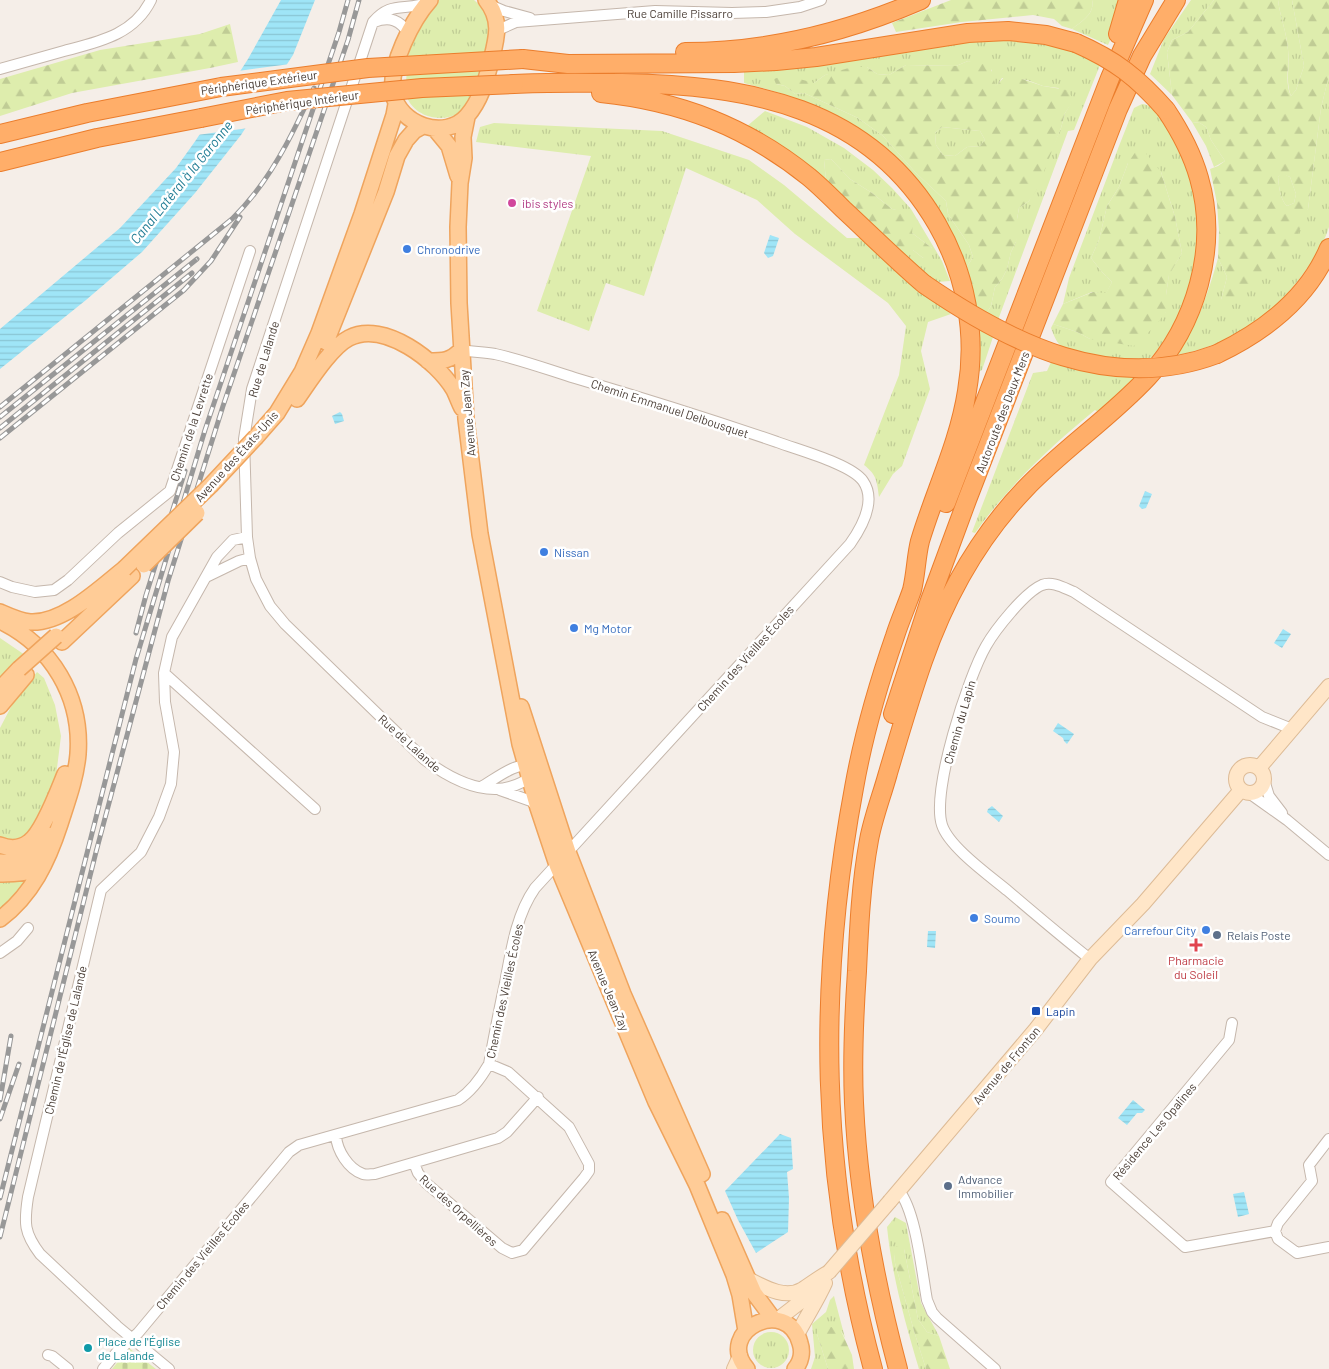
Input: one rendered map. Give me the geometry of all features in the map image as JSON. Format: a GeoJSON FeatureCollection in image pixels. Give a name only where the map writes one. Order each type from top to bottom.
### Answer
{"type":"FeatureCollection","features":[{"type":"Feature","properties":{"kind":"highway"},"geometry":{"type":"LineString","coordinates":[[523,59],[566,53],[734,50],[829,33],[870,20],[920,0]]}},
{"type":"Feature","properties":{"kind":"highway"},"geometry":{"type":"LineString","coordinates":[[1078,161],[1128,0]]}},
{"type":"Feature","properties":{"kind":"highway","name":"Autoroute des Deux Mers"},"geometry":{"type":"LineString","coordinates":[[912,587],[1110,78],[1144,0]]}},
{"type":"Feature","properties":{"kind":"highway","name":"Autoroute des Deux Mers"},"geometry":{"type":"LineString","coordinates":[[869,838],[892,719],[929,603],[1118,110],[1142,56],[1176,0]]}},
{"type":"Feature","properties":{"kind":"highway"},"geometry":{"type":"LineString","coordinates":[[523,59],[568,64],[768,62],[816,57],[968,33],[1008,31],[1046,34],[1076,43],[1099,53],[1142,82],[1166,110],[1180,132],[1192,156],[1200,180],[1207,224],[1204,267],[1186,320],[1170,348],[1151,374],[1023,491],[979,546],[966,566],[938,621],[923,660],[869,838],[860,912],[853,1044],[854,1104],[860,1167],[872,1252],[888,1331],[898,1369]]}},
{"type":"Feature","properties":{"kind":"highway","name":"Périphérique Extérieur"},"geometry":{"type":"LineString","coordinates":[[0,134],[87,113],[221,87],[368,68],[523,59]]}},
{"type":"Feature","properties":{"kind":"highway"},"geometry":{"type":"LineString","coordinates":[[516,83],[563,92],[594,92],[657,102],[683,108],[708,117],[743,134],[793,164],[924,284],[972,316],[1000,331],[1053,354],[1076,361],[1096,365],[1142,368],[1182,365],[1217,354],[1255,334],[1273,321],[1309,284],[1329,248]]}},
{"type":"Feature","properties":{"kind":"highway"},"geometry":{"type":"LineString","coordinates":[[516,83],[640,84],[727,90],[781,102],[834,123],[857,137],[890,163],[922,199],[946,240],[967,303],[970,368],[964,409],[919,544],[912,587],[867,729],[855,782],[836,907],[829,998],[830,1102],[834,1164],[852,1279],[873,1369]]}},
{"type":"Feature","properties":{"kind":"highway","name":"Périphérique Intérieur"},"geometry":{"type":"LineString","coordinates":[[0,162],[97,138],[287,102],[422,88],[516,83]]}},
{"type":"Feature","properties":{"kind":"main road"},"geometry":{"type":"LineString","coordinates":[[429,2],[408,34],[395,65],[392,80],[396,104],[404,115],[429,127],[453,125],[466,117],[477,103],[484,85],[498,30],[497,19],[488,3]]}},
{"type":"Feature","properties":{"kind":"main road","name":"Avenue des États-Unis"},"geometry":{"type":"LineString","coordinates":[[258,442],[302,372],[320,333],[362,214],[396,104]]}},
{"type":"Feature","properties":{"kind":"main road","name":"Avenue Jean Zay"},"geometry":{"type":"LineString","coordinates":[[466,117],[463,129],[464,158],[460,183],[458,227],[461,350],[466,418],[480,534],[500,641],[532,770],[538,808],[556,865],[656,1102],[697,1185],[730,1266],[740,1295],[746,1330]]}},
{"type":"Feature","properties":{"kind":"main road","name":"Avenue Jean Zay"},"geometry":{"type":"LineString","coordinates":[[429,127],[449,146],[460,183]]}},
{"type":"Feature","properties":{"kind":"main road","name":"Avenue des États-Unis"},"geometry":{"type":"LineString","coordinates":[[0,716],[3,697],[23,672],[128,572],[176,536],[258,442],[284,418],[297,399],[331,330],[386,192],[397,156],[406,140],[414,131],[429,127]]}},
{"type":"Feature","properties":{"kind":"main road"},"geometry":{"type":"LineString","coordinates":[[297,399],[334,351],[347,339],[357,335],[379,335],[410,348],[428,361],[454,390],[466,418]]}},
{"type":"Feature","properties":{"kind":"main road"},"geometry":{"type":"LineString","coordinates":[[428,361],[452,358],[461,350]]}},
{"type":"Feature","properties":{"kind":"main road"},"geometry":{"type":"LineString","coordinates":[[0,612],[29,622],[58,617],[128,572]]}},
{"type":"Feature","properties":{"kind":"main road"},"geometry":{"type":"LineString","coordinates":[[0,621],[23,635],[52,663],[72,698],[77,725],[78,754],[69,797],[44,864],[34,884],[23,899],[0,919]]}},
{"type":"Feature","properties":{"kind":"main road"},"geometry":{"type":"LineString","coordinates":[[0,630],[36,656],[56,686],[63,705],[68,746],[66,774],[61,798],[41,848],[20,862],[0,862]]}},
{"type":"Feature","properties":{"kind":"main road"},"geometry":{"type":"LineString","coordinates":[[1262,774],[1251,764],[1242,766],[1236,773],[1236,782],[1245,791],[1259,790],[1262,774],[1292,729],[1329,686]]}},
{"type":"Feature","properties":{"kind":"main road","name":"Avenue Jean Zay"},"geometry":{"type":"LineString","coordinates":[[532,770],[568,852],[623,994],[754,1293],[775,1320],[791,1327],[797,1335]]}},
{"type":"Feature","properties":{"kind":"main road"},"geometry":{"type":"LineString","coordinates":[[0,845],[8,848],[19,848],[30,842],[38,832],[66,774]]}},
{"type":"Feature","properties":{"kind":"main road","name":"Avenue de Fronton"},"geometry":{"type":"LineString","coordinates":[[775,1320],[799,1303],[830,1272],[1036,1029],[1090,959],[1143,904],[1245,791]]}},
{"type":"Feature","properties":{"kind":"main road"},"geometry":{"type":"LineString","coordinates":[[0,874],[26,873],[44,864]]}},
{"type":"Feature","properties":{"kind":"main road","name":"Avenue de Fronton"},"geometry":{"type":"LineString","coordinates":[[748,1279],[777,1293],[789,1293],[801,1291],[830,1272]]}},
{"type":"Feature","properties":{"kind":"main road","name":"Avenue de Fronton"},"geometry":{"type":"LineString","coordinates":[[797,1335],[816,1304],[830,1272]]}},
{"type":"Feature","properties":{"kind":"main road"},"geometry":{"type":"LineString","coordinates":[[740,1365],[739,1348],[746,1330],[759,1321],[775,1320]]}},
{"type":"Feature","properties":{"kind":"main road"},"geometry":{"type":"LineString","coordinates":[[797,1335],[801,1344],[799,1364]]}},
{"type":"Feature","properties":{"kind":"street"},"geometry":{"type":"LineString","coordinates":[[0,69],[102,41],[125,30],[139,19],[151,0]]}},
{"type":"Feature","properties":{"kind":"street","name":"Rue Camille Pissarro"},"geometry":{"type":"LineString","coordinates":[[498,30],[511,23],[655,11],[766,12],[821,0]]}},
{"type":"Feature","properties":{"kind":"street"},"geometry":{"type":"LineString","coordinates":[[373,22],[382,12],[390,8],[416,7],[429,2]]}},
{"type":"Feature","properties":{"kind":"street","name":"Rue Camille Pissarro"},"geometry":{"type":"LineString","coordinates":[[488,3],[504,11],[538,20]]}},
{"type":"Feature","properties":{"kind":"street"},"geometry":{"type":"LineString","coordinates":[[373,22],[390,18],[400,23],[408,34]]}},
{"type":"Feature","properties":{"kind":"street","name":"Rue de Lalande"},"geometry":{"type":"LineString","coordinates":[[373,22],[252,389],[244,439],[247,536],[250,558],[262,592],[270,606],[285,624],[425,760],[445,775],[464,784],[498,790],[526,799],[538,808]]}},
{"type":"Feature","properties":{"kind":"street","name":"Chemin de la Levrette"},"geometry":{"type":"LineString","coordinates":[[0,582],[12,587],[35,592],[54,590],[68,580],[118,533],[170,491],[250,251]]}},
{"type":"Feature","properties":{"kind":"street","name":"Chemin Emmanuel Delbousquet"},"geometry":{"type":"LineString","coordinates":[[461,350],[496,354],[706,418],[800,450],[846,468],[856,474],[867,489]]}},
{"type":"Feature","properties":{"kind":"street","name":"Chemin des Vieilles Écoles"},"geometry":{"type":"LineString","coordinates":[[131,1338],[138,1333],[289,1152],[299,1145],[458,1100],[468,1094],[488,1064],[511,953],[527,900],[535,888],[850,544],[860,530],[867,514],[867,489]]}},
{"type":"Feature","properties":{"kind":"street","name":"Chemin de l'Église de Lalande"},"geometry":{"type":"LineString","coordinates":[[169,1369],[131,1338],[40,1254],[26,1231],[25,1217],[28,1197],[101,890],[141,852],[159,816],[171,784],[174,752],[165,702],[164,673],[172,637],[217,557],[233,540],[247,536]]}},
{"type":"Feature","properties":{"kind":"street"},"geometry":{"type":"LineString","coordinates":[[206,576],[250,558]]}},
{"type":"Feature","properties":{"kind":"street","name":"Chemin du Lapin"},"geometry":{"type":"LineString","coordinates":[[1090,959],[958,849],[942,825],[939,800],[949,750],[969,684],[986,646],[1001,625],[1031,592],[1043,584],[1056,584],[1074,592],[1262,718],[1292,729]]}},
{"type":"Feature","properties":{"kind":"street"},"geometry":{"type":"LineString","coordinates":[[164,673],[315,809]]}},
{"type":"Feature","properties":{"kind":"street"},"geometry":{"type":"LineString","coordinates":[[481,786],[508,770],[532,770]]}},
{"type":"Feature","properties":{"kind":"street"},"geometry":{"type":"LineString","coordinates":[[498,790],[512,787],[532,770]]}},
{"type":"Feature","properties":{"kind":"street"},"geometry":{"type":"LineString","coordinates":[[1262,774],[1269,796],[1287,820]]}},
{"type":"Feature","properties":{"kind":"street"},"geometry":{"type":"LineString","coordinates":[[1245,791],[1287,820],[1329,855]]}},
{"type":"Feature","properties":{"kind":"street"},"geometry":{"type":"LineString","coordinates":[[0,952],[17,941],[28,928]]}},
{"type":"Feature","properties":{"kind":"street","name":"Résidence Les Opalines"},"geometry":{"type":"LineString","coordinates":[[1232,1022],[1229,1040],[1111,1182],[1185,1247],[1275,1231]]}},
{"type":"Feature","properties":{"kind":"street","name":"Rue des Orpellières"},"geometry":{"type":"LineString","coordinates":[[414,1163],[418,1173],[426,1183],[502,1248],[512,1253],[523,1250],[590,1171],[589,1164],[569,1126],[508,1072],[488,1064]]}},
{"type":"Feature","properties":{"kind":"street"},"geometry":{"type":"LineString","coordinates":[[336,1136],[336,1143],[346,1161],[363,1174],[375,1174],[498,1138],[507,1132],[538,1097]]}},
{"type":"Feature","properties":{"kind":"street"},"geometry":{"type":"LineString","coordinates":[[1329,1140],[1309,1165],[1312,1181],[1278,1224],[1275,1231],[1278,1238],[1297,1253],[1329,1247]]}},
{"type":"Feature","properties":{"kind":"street"},"geometry":{"type":"LineString","coordinates":[[894,1196],[904,1196],[910,1212],[927,1300],[932,1312],[994,1369]]}},
{"type":"Feature","properties":{"kind":"street"},"geometry":{"type":"LineString","coordinates":[[103,1369],[131,1338]]}},
{"type":"Feature","properties":{"kind":"street"},"geometry":{"type":"LineString","coordinates":[[48,1355],[68,1369]]}},
{"type":"Feature","properties":{"kind":"green space"},"geometry":{"type":"Polygon","coordinates":[[[439,0],[474,0],[486,16],[488,31],[482,70],[468,105],[454,115],[438,118],[421,113],[415,108],[409,102],[406,88],[408,59],[413,40],[427,13],[439,0]]]}},
{"type":"Feature","properties":{"kind":"green space"},"geometry":{"type":"Polygon","coordinates":[[[951,0],[1092,0],[1092,9],[1087,17],[1072,29],[1062,26],[1054,19],[1033,15],[962,22],[896,32],[892,23],[951,0]]]}},
{"type":"Feature","properties":{"kind":"green space"},"geometry":{"type":"Polygon","coordinates":[[[1092,0],[1123,0],[1119,20],[1108,45],[1072,29],[1090,13],[1092,0]]]}},
{"type":"Feature","properties":{"kind":"green space"},"geometry":{"type":"Polygon","coordinates":[[[1191,0],[1214,0],[1188,32],[1172,40],[1167,52],[1172,95],[1150,74],[1164,39],[1191,0]]]}},
{"type":"Feature","properties":{"kind":"green space"},"geometry":{"type":"Polygon","coordinates":[[[1214,0],[1278,0],[1287,44],[1288,85],[1291,96],[1296,90],[1304,66],[1292,0],[1329,0],[1329,75],[1321,108],[1308,209],[1296,239],[1275,264],[1231,306],[1221,300],[1227,277],[1218,258],[1217,203],[1210,169],[1225,161],[1211,140],[1206,127],[1200,123],[1192,122],[1172,95],[1167,52],[1172,40],[1188,32],[1214,0]],[[1282,174],[1278,177],[1281,196],[1287,206],[1294,203],[1296,194],[1290,177],[1282,174]]]}},
{"type":"Feature","properties":{"kind":"green space"},"geometry":{"type":"Polygon","coordinates":[[[1278,0],[1292,0],[1304,66],[1296,90],[1291,96],[1288,85],[1287,44],[1278,0]]]}},
{"type":"Feature","properties":{"kind":"green space"},"geometry":{"type":"Polygon","coordinates":[[[230,24],[238,62],[72,93],[0,116],[0,79],[100,50],[200,34],[230,24]]]}},
{"type":"Feature","properties":{"kind":"green space"},"geometry":{"type":"Polygon","coordinates":[[[990,39],[1047,44],[1074,52],[1100,65],[1074,130],[1068,131],[998,320],[986,314],[991,306],[995,287],[1007,269],[1011,252],[1016,242],[1019,208],[1029,201],[1061,128],[1065,113],[1073,100],[1058,88],[1043,86],[1027,80],[1002,78],[996,87],[992,79],[992,70],[968,61],[956,66],[906,65],[889,75],[877,74],[867,67],[825,75],[814,83],[776,84],[785,86],[795,94],[804,93],[858,118],[883,136],[916,173],[946,201],[948,214],[969,245],[973,257],[967,267],[949,228],[929,195],[906,168],[881,144],[852,125],[820,108],[744,83],[744,69],[990,39]]]}},
{"type":"Feature","properties":{"kind":"green space"},"geometry":{"type":"Polygon","coordinates":[[[968,61],[989,65],[996,86],[1007,74],[1043,86],[1067,90],[1074,100],[1065,113],[1037,189],[1029,201],[1019,208],[1017,219],[1020,226],[1016,242],[1011,252],[1007,269],[995,287],[991,306],[986,314],[975,305],[967,267],[973,257],[969,245],[948,214],[946,201],[916,173],[883,136],[858,118],[804,93],[795,94],[785,86],[776,84],[774,79],[785,75],[814,83],[825,75],[852,67],[867,67],[877,74],[889,75],[906,65],[956,66],[968,61]],[[942,127],[935,133],[936,145],[943,155],[955,156],[967,147],[980,146],[985,140],[980,131],[942,127]]]}},
{"type":"Feature","properties":{"kind":"green space"},"geometry":{"type":"Polygon","coordinates":[[[1329,75],[1329,227],[1320,248],[1296,284],[1282,299],[1252,324],[1216,344],[1177,355],[1202,308],[1218,258],[1227,277],[1221,300],[1308,209],[1321,108],[1329,75]]]}},
{"type":"Feature","properties":{"kind":"green space"},"geometry":{"type":"Polygon","coordinates":[[[1142,104],[1151,107],[1168,129],[1183,156],[1193,186],[1198,216],[1198,247],[1193,277],[1183,307],[1169,334],[1150,359],[1090,355],[1067,349],[1060,345],[1051,328],[1053,324],[1077,332],[1090,339],[1166,312],[1169,274],[1182,253],[1175,217],[1161,172],[1128,163],[1119,187],[1107,206],[1099,240],[1091,258],[1112,282],[1106,294],[1092,292],[1063,304],[1069,278],[1134,108],[1142,104]]]}},
{"type":"Feature","properties":{"kind":"green space"},"geometry":{"type":"Polygon","coordinates":[[[765,111],[807,127],[844,148],[873,170],[911,209],[942,261],[950,281],[937,282],[905,256],[909,250],[913,250],[923,258],[932,248],[912,233],[905,212],[892,209],[850,179],[831,159],[824,160],[826,180],[791,153],[746,127],[765,111]]]}},
{"type":"Feature","properties":{"kind":"green space"},"geometry":{"type":"Polygon","coordinates":[[[1192,122],[1200,123],[1206,127],[1211,140],[1225,161],[1214,167],[1206,146],[1192,122]]]}},
{"type":"Feature","properties":{"kind":"green space"},"geometry":{"type":"Polygon","coordinates":[[[494,123],[662,131],[749,160],[784,185],[847,238],[860,238],[951,314],[928,322],[921,351],[930,389],[902,466],[893,474],[879,497],[876,479],[872,472],[864,465],[899,375],[906,326],[888,303],[795,234],[757,200],[686,168],[644,296],[606,283],[589,331],[537,311],[591,156],[476,142],[480,127],[494,123]]]}},
{"type":"Feature","properties":{"kind":"green space"},"geometry":{"type":"Polygon","coordinates":[[[942,127],[980,131],[985,140],[980,146],[967,147],[955,156],[943,155],[936,145],[935,133],[942,127]]]}},
{"type":"Feature","properties":{"kind":"green space"},"geometry":{"type":"Polygon","coordinates":[[[1136,151],[1144,151],[1161,172],[1175,217],[1182,253],[1169,275],[1166,312],[1155,326],[1134,346],[1090,339],[1077,332],[1053,324],[1063,304],[1093,292],[1106,293],[1112,282],[1091,258],[1099,240],[1107,206],[1119,187],[1128,163],[1136,151]]]}},
{"type":"Feature","properties":{"kind":"green space"},"geometry":{"type":"Polygon","coordinates":[[[831,159],[850,179],[892,209],[905,211],[913,223],[912,233],[932,248],[930,256],[923,258],[913,250],[909,251],[909,257],[905,256],[835,190],[826,180],[824,160],[831,159]]]}},
{"type":"Feature","properties":{"kind":"green space"},"geometry":{"type":"Polygon","coordinates":[[[1282,173],[1290,177],[1296,194],[1294,203],[1287,206],[1279,189],[1278,177],[1282,173]]]}},
{"type":"Feature","properties":{"kind":"green space"},"geometry":{"type":"Polygon","coordinates":[[[977,328],[993,337],[982,370],[978,372],[977,328]]]}},
{"type":"Feature","properties":{"kind":"green space"},"geometry":{"type":"Polygon","coordinates":[[[1051,362],[1095,373],[1135,377],[1098,412],[1095,410],[1046,453],[1016,483],[975,533],[972,532],[1033,373],[1047,371],[1051,362]]]}},
{"type":"Feature","properties":{"kind":"green space"},"geometry":{"type":"Polygon","coordinates":[[[0,638],[25,655],[0,681],[0,638]]]}},
{"type":"Feature","properties":{"kind":"green space"},"geometry":{"type":"Polygon","coordinates":[[[37,672],[44,678],[55,705],[61,736],[55,784],[36,826],[23,838],[13,841],[0,839],[0,728],[13,703],[37,672]]]}},
{"type":"Feature","properties":{"kind":"green space"},"geometry":{"type":"Polygon","coordinates":[[[33,877],[0,915],[0,879],[33,877]]]}},
{"type":"Feature","properties":{"kind":"green space"},"geometry":{"type":"Polygon","coordinates":[[[895,1217],[906,1223],[921,1303],[939,1336],[927,1332],[918,1319],[904,1249],[894,1254],[895,1263],[926,1369],[919,1369],[896,1281],[887,1227],[895,1217]]]}},
{"type":"Feature","properties":{"kind":"green space"},"geometry":{"type":"Polygon","coordinates":[[[896,1246],[904,1249],[918,1319],[927,1332],[939,1336],[950,1369],[926,1369],[895,1263],[894,1254],[896,1246]]]}},
{"type":"Feature","properties":{"kind":"green space"},"geometry":{"type":"Polygon","coordinates":[[[834,1296],[845,1338],[841,1331],[817,1334],[828,1369],[811,1369],[815,1357],[812,1324],[826,1312],[830,1300],[834,1296]]]}},
{"type":"Feature","properties":{"kind":"green space"},"geometry":{"type":"Polygon","coordinates":[[[821,1326],[829,1326],[841,1331],[852,1355],[854,1369],[828,1369],[817,1334],[821,1326]]]}},
{"type":"Feature","properties":{"kind":"green space"},"geometry":{"type":"Polygon","coordinates":[[[771,1332],[778,1333],[784,1337],[788,1343],[788,1357],[784,1363],[778,1367],[771,1368],[764,1367],[758,1363],[754,1357],[753,1350],[754,1343],[758,1337],[764,1333],[771,1332]]]}},
{"type":"Feature","properties":{"kind":"green space"},"geometry":{"type":"Polygon","coordinates":[[[129,1348],[156,1369],[112,1369],[129,1348]]]}},
{"type":"Feature","properties":{"kind":"water","name":"Canal Latéral à la Garonne"},"geometry":{"type":"Polygon","coordinates":[[[281,0],[315,0],[293,55],[241,135],[195,193],[142,252],[0,369],[0,329],[120,228],[176,168],[248,59],[281,0]]]}},
{"type":"Feature","properties":{"kind":"water"},"geometry":{"type":"Polygon","coordinates":[[[770,235],[779,238],[773,256],[768,258],[764,253],[770,235]]]}},
{"type":"Feature","properties":{"kind":"water"},"geometry":{"type":"Polygon","coordinates":[[[340,412],[344,421],[335,424],[332,416],[340,412]]]}},
{"type":"Feature","properties":{"kind":"water"},"geometry":{"type":"Polygon","coordinates":[[[1145,491],[1152,494],[1146,508],[1142,509],[1139,506],[1145,491]]]}},
{"type":"Feature","properties":{"kind":"water"},"geometry":{"type":"Polygon","coordinates":[[[1283,629],[1291,634],[1282,648],[1274,643],[1283,629]]]}},
{"type":"Feature","properties":{"kind":"water"},"geometry":{"type":"Polygon","coordinates":[[[1058,723],[1074,734],[1067,744],[1063,738],[1053,731],[1058,723]]]}},
{"type":"Feature","properties":{"kind":"water"},"geometry":{"type":"Polygon","coordinates":[[[992,806],[1003,816],[999,822],[987,812],[992,806]]]}},
{"type":"Feature","properties":{"kind":"water"},"geometry":{"type":"Polygon","coordinates":[[[928,931],[936,931],[935,948],[927,947],[928,931]]]}},
{"type":"Feature","properties":{"kind":"water"},"geometry":{"type":"Polygon","coordinates":[[[1133,1100],[1145,1110],[1142,1113],[1137,1113],[1127,1125],[1118,1118],[1133,1100]]]}},
{"type":"Feature","properties":{"kind":"water"},"geometry":{"type":"Polygon","coordinates":[[[780,1134],[791,1138],[793,1169],[787,1172],[789,1198],[788,1232],[756,1253],[725,1191],[780,1134]]]}},
{"type":"Feature","properties":{"kind":"water"},"geometry":{"type":"Polygon","coordinates":[[[1244,1192],[1249,1214],[1238,1217],[1233,1194],[1244,1192]]]}},
{"type":"Feature","properties":{"kind":"pier"},"geometry":{"type":"Polygon","coordinates":[[[290,64],[249,128],[197,135],[238,71],[290,64]]]}},
{"type":"Feature","properties":{"kind":"railway"},"geometry":{"type":"LineString","coordinates":[[0,1198],[136,659],[205,430],[339,32],[348,0]]}},
{"type":"Feature","properties":{"kind":"railway"},"geometry":{"type":"LineString","coordinates":[[0,1237],[96,852],[168,581],[223,406],[348,40],[359,0]]}},
{"type":"Feature","properties":{"kind":"railway"},"geometry":{"type":"LineString","coordinates":[[0,407],[235,216],[264,181],[288,142],[314,88]]}},
{"type":"Feature","properties":{"kind":"railway"},"geometry":{"type":"LineString","coordinates":[[0,438],[184,290],[211,261],[240,217]]}},
{"type":"Feature","properties":{"kind":"railway"},"geometry":{"type":"LineString","coordinates":[[0,417],[197,259]]}},
{"type":"Feature","properties":{"kind":"railway"},"geometry":{"type":"LineString","coordinates":[[0,428],[192,273]]}},
{"type":"Feature","properties":{"kind":"railway"},"geometry":{"type":"LineString","coordinates":[[136,633],[185,471]]}},
{"type":"Feature","properties":{"kind":"railway"},"geometry":{"type":"LineString","coordinates":[[0,1100],[11,1036]]}},
{"type":"Feature","properties":{"kind":"railway"},"geometry":{"type":"LineString","coordinates":[[0,1119],[19,1064]]}},
{"type":"Feature","properties":{"kind":"place","name":"ibis styles"},"geometry":{"type":"Point","coordinates":[512,203]}},
{"type":"Feature","properties":{"kind":"place","name":"Chronodrive"},"geometry":{"type":"Point","coordinates":[407,249]}},
{"type":"Feature","properties":{"kind":"place","name":"Nissan"},"geometry":{"type":"Point","coordinates":[544,552]}},
{"type":"Feature","properties":{"kind":"place","name":"Mg Motor"},"geometry":{"type":"Point","coordinates":[574,628]}},
{"type":"Feature","properties":{"kind":"place","name":"Soumo"},"geometry":{"type":"Point","coordinates":[974,918]}},
{"type":"Feature","properties":{"kind":"place","name":"Carrefour City"},"geometry":{"type":"Point","coordinates":[1206,930]}},
{"type":"Feature","properties":{"kind":"place","name":"Relais Poste"},"geometry":{"type":"Point","coordinates":[1217,935]}},
{"type":"Feature","properties":{"kind":"place","name":"Pharmacie du Soleil"},"geometry":{"type":"Point","coordinates":[1196,945]}},
{"type":"Feature","properties":{"kind":"place","name":"Lapin"},"geometry":{"type":"Point","coordinates":[1036,1011]}},
{"type":"Feature","properties":{"kind":"place","name":"Advance Immobilier"},"geometry":{"type":"Point","coordinates":[948,1186]}},
{"type":"Feature","properties":{"kind":"place","name":"Place de l'Église de Lalande"},"geometry":{"type":"Point","coordinates":[88,1348]}}]}
